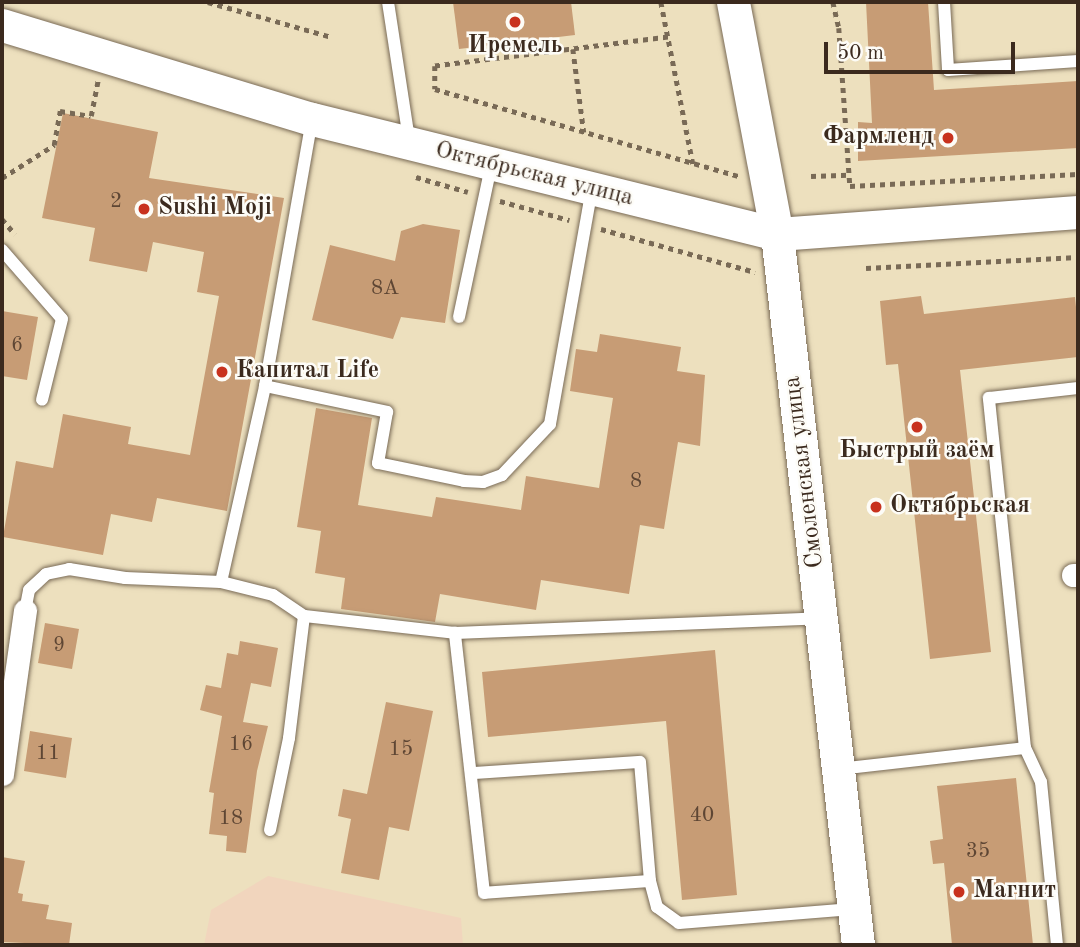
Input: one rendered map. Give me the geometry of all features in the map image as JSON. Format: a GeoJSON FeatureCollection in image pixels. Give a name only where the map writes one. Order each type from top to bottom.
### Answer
{"type":"FeatureCollection","features":[{"type":"Feature","properties":{"kind":"street","name":"Смоленская улица"},"geometry":{"type":"LineString","coordinates":[[733,2],[777,234],[858,945]]}},
{"type":"Feature","properties":{"kind":"street","name":"Октябрьская улица"},"geometry":{"type":"LineString","coordinates":[[2,25],[312,119],[409,160],[488,181],[592,189],[777,234],[1078,212]]}},
{"type":"Feature","properties":{"kind":"street"},"geometry":{"type":"LineString","coordinates":[[2,775],[24,611]]}},
{"type":"Feature","properties":{"kind":"lane"},"geometry":{"type":"LineString","coordinates":[[388,2],[409,160]]}},
{"type":"Feature","properties":{"kind":"lane"},"geometry":{"type":"LineString","coordinates":[[944,2],[948,70],[1078,61]]}},
{"type":"Feature","properties":{"kind":"lane"},"geometry":{"type":"LineString","coordinates":[[221,582],[265,386],[312,119]]}},
{"type":"Feature","properties":{"kind":"lane"},"geometry":{"type":"LineString","coordinates":[[459,317],[488,181]]}},
{"type":"Feature","properties":{"kind":"lane"},"geometry":{"type":"LineString","coordinates":[[265,386],[387,412],[379,463],[464,481],[502,475],[550,424],[592,189]]}},
{"type":"Feature","properties":{"kind":"lane"},"geometry":{"type":"LineString","coordinates":[[2,250],[62,319],[42,400]]}},
{"type":"Feature","properties":{"kind":"lane"},"geometry":{"type":"LineString","coordinates":[[1057,945],[1041,782],[1026,748],[989,398],[1078,388]]}},
{"type":"Feature","properties":{"kind":"lane"},"geometry":{"type":"LineString","coordinates":[[24,611],[29,590],[46,574],[69,569],[125,578],[221,582],[273,595],[304,616],[455,633],[822,618]]}},
{"type":"Feature","properties":{"kind":"lane"},"geometry":{"type":"LineString","coordinates":[[270,830],[289,738],[304,616]]}},
{"type":"Feature","properties":{"kind":"lane"},"geometry":{"type":"LineString","coordinates":[[455,633],[473,773],[484,894],[650,881]]}},
{"type":"Feature","properties":{"kind":"lane"},"geometry":{"type":"LineString","coordinates":[[838,769],[1026,748]]}},
{"type":"Feature","properties":{"kind":"lane"},"geometry":{"type":"LineString","coordinates":[[473,773],[640,762],[650,881],[657,907],[679,923],[854,908]]}},
{"type":"Feature","properties":{"kind":"path"},"geometry":{"type":"LineString","coordinates":[[208,2],[332,37]]}},
{"type":"Feature","properties":{"kind":"path"},"geometry":{"type":"LineString","coordinates":[[661,2],[693,164]]}},
{"type":"Feature","properties":{"kind":"path"},"geometry":{"type":"LineString","coordinates":[[832,2],[839,28],[850,186],[1078,174]]}},
{"type":"Feature","properties":{"kind":"path"},"geometry":{"type":"LineString","coordinates":[[668,37],[435,66],[435,89],[743,178]]}},
{"type":"Feature","properties":{"kind":"path"},"geometry":{"type":"LineString","coordinates":[[573,49],[584,132]]}},
{"type":"Feature","properties":{"kind":"path"},"geometry":{"type":"LineString","coordinates":[[2,178],[54,145],[60,111],[91,116],[100,75],[87,72]]}},
{"type":"Feature","properties":{"kind":"path"},"geometry":{"type":"LineString","coordinates":[[409,160],[488,181],[586,225],[759,273]]}},
{"type":"Feature","properties":{"kind":"path"},"geometry":{"type":"LineString","coordinates":[[811,176],[849,175]]}},
{"type":"Feature","properties":{"kind":"path"},"geometry":{"type":"LineString","coordinates":[[866,268],[1078,257]]}},
{"type":"Feature","properties":{"kind":"shaded area"},"geometry":{"type":"Polygon","coordinates":[[[268,876],[461,918],[463,945],[204,945],[211,910],[268,876]]]}},
{"type":"Feature","properties":{"kind":"building","name":"Иремель"},"geometry":{"type":"Polygon","coordinates":[[[453,2],[571,2],[575,35],[459,49],[453,2]]]}},
{"type":"Feature","properties":{"kind":"building"},"geometry":{"type":"Polygon","coordinates":[[[866,2],[928,2],[934,90],[1078,81],[1078,148],[858,161],[858,122],[872,123],[866,2]]]}},
{"type":"Feature","properties":{"kind":"building"},"geometry":{"type":"Polygon","coordinates":[[[63,113],[158,132],[149,178],[284,198],[227,511],[157,498],[152,522],[111,514],[103,555],[3,537],[16,461],[53,468],[63,414],[131,427],[128,444],[190,455],[219,296],[197,292],[204,252],[153,242],[147,272],[89,261],[95,228],[42,218],[63,113]]]}},
{"type":"Feature","properties":{"kind":"building"},"geometry":{"type":"Polygon","coordinates":[[[423,224],[460,230],[445,323],[401,317],[393,339],[312,320],[330,245],[395,261],[401,231],[423,224]]]}},
{"type":"Feature","properties":{"kind":"building"},"geometry":{"type":"Polygon","coordinates":[[[921,296],[924,314],[1075,297],[1078,327],[1078,357],[960,370],[991,652],[930,659],[898,364],[886,365],[880,301],[921,296]]]}},
{"type":"Feature","properties":{"kind":"building"},"geometry":{"type":"Polygon","coordinates":[[[2,311],[38,317],[27,380],[2,376],[2,311]]]}},
{"type":"Feature","properties":{"kind":"building"},"geometry":{"type":"Polygon","coordinates":[[[600,334],[681,347],[677,371],[705,375],[700,446],[678,442],[664,529],[640,525],[629,594],[541,580],[536,610],[440,594],[435,622],[341,609],[345,578],[315,573],[321,531],[297,527],[316,408],[372,418],[358,505],[432,517],[436,497],[521,510],[526,476],[599,488],[613,398],[570,391],[576,349],[597,352],[600,334]]]}},
{"type":"Feature","properties":{"kind":"building"},"geometry":{"type":"Polygon","coordinates":[[[45,623],[79,629],[72,669],[38,663],[45,623]]]}},
{"type":"Feature","properties":{"kind":"building"},"geometry":{"type":"Polygon","coordinates":[[[240,641],[278,648],[271,687],[251,683],[243,722],[268,726],[257,771],[246,853],[226,851],[227,836],[209,834],[214,793],[209,792],[222,716],[200,710],[206,685],[221,688],[227,653],[238,655],[240,641]]]}},
{"type":"Feature","properties":{"kind":"building"},"geometry":{"type":"Polygon","coordinates":[[[715,650],[737,895],[682,900],[666,721],[488,737],[482,672],[715,650]]]}},
{"type":"Feature","properties":{"kind":"building"},"geometry":{"type":"Polygon","coordinates":[[[386,702],[433,711],[409,831],[389,827],[379,880],[341,873],[351,819],[338,816],[343,789],[367,794],[386,702]]]}},
{"type":"Feature","properties":{"kind":"building"},"geometry":{"type":"Polygon","coordinates":[[[30,731],[72,738],[66,778],[24,771],[30,731]]]}},
{"type":"Feature","properties":{"kind":"building"},"geometry":{"type":"Polygon","coordinates":[[[1016,778],[1033,945],[952,945],[944,863],[933,864],[930,841],[943,839],[937,786],[1016,778]]]}},
{"type":"Feature","properties":{"kind":"building"},"geometry":{"type":"Polygon","coordinates":[[[2,857],[25,861],[18,893],[23,894],[22,901],[49,905],[46,919],[72,923],[69,945],[2,942],[2,857]]]}},
{"type":"Feature","properties":{"kind":"place","name":"Иремель"},"geometry":{"type":"Point","coordinates":[515,22]}},
{"type":"Feature","properties":{"kind":"place","name":"Фармленд"},"geometry":{"type":"Point","coordinates":[948,138]}},
{"type":"Feature","properties":{"kind":"place","name":"Sushi Moji"},"geometry":{"type":"Point","coordinates":[144,209]}},
{"type":"Feature","properties":{"kind":"place","name":"Капитал Life"},"geometry":{"type":"Point","coordinates":[222,372]}},
{"type":"Feature","properties":{"kind":"place","name":"Быстрый заём"},"geometry":{"type":"Point","coordinates":[917,427]}},
{"type":"Feature","properties":{"kind":"place","name":"Октябрьская"},"geometry":{"type":"Point","coordinates":[876,507]}},
{"type":"Feature","properties":{"kind":"place","name":"Магнит"},"geometry":{"type":"Point","coordinates":[959,892]}}]}
